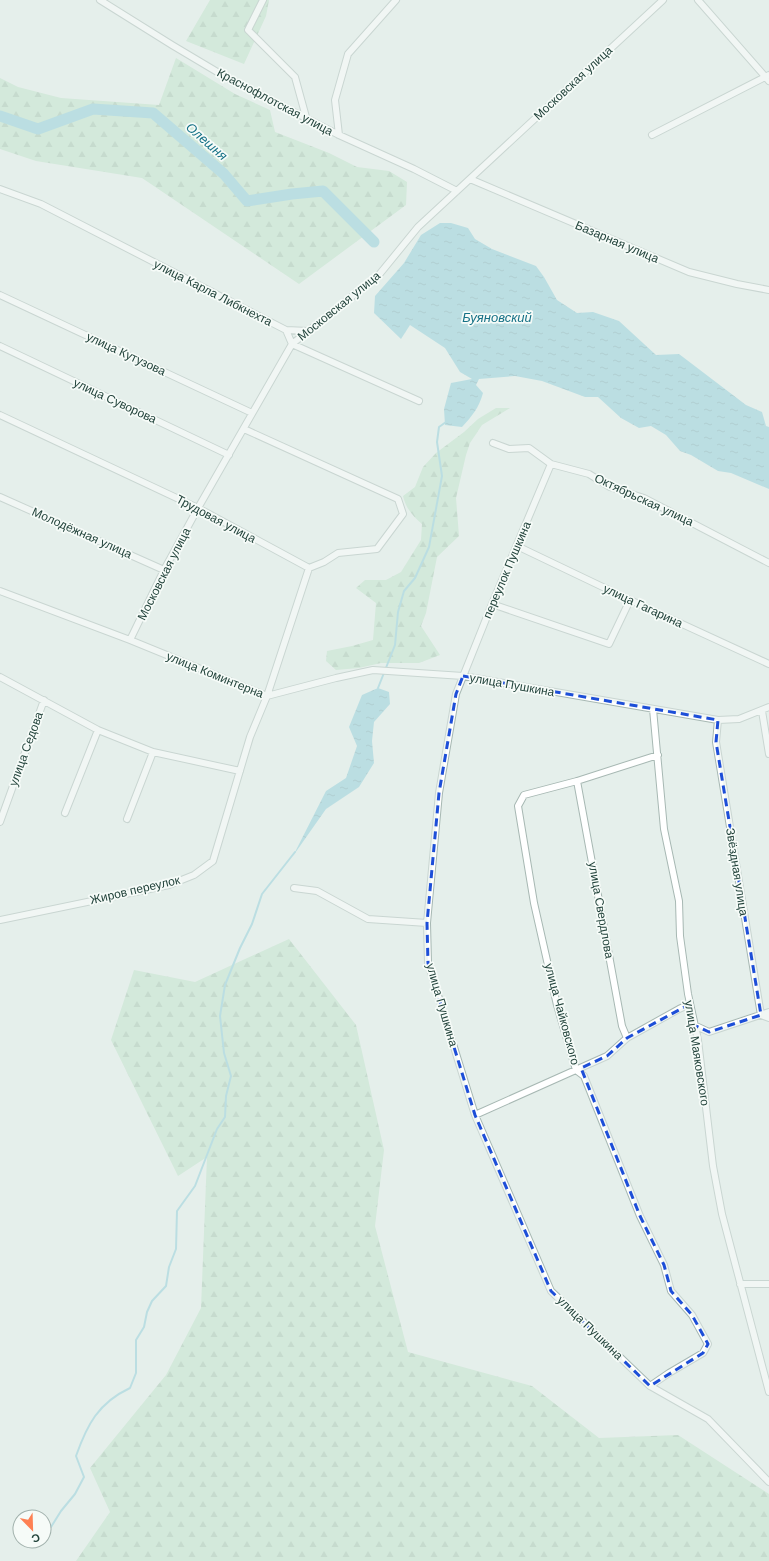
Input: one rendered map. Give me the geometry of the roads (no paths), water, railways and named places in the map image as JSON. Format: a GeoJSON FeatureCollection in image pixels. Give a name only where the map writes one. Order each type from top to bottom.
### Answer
{"type":"FeatureCollection","features":[{"type":"Feature","properties":{"kind":"street","name":"Краснофлотская улица"},"geometry":{"type":"LineString","coordinates":[[100,0],[224,76],[306,117],[339,136],[414,169],[457,191]]}},
{"type":"Feature","properties":{"kind":"street"},"geometry":{"type":"LineString","coordinates":[[263,0],[248,30],[295,78],[306,117]]}},
{"type":"Feature","properties":{"kind":"street"},"geometry":{"type":"LineString","coordinates":[[339,136],[335,100],[348,54],[396,0]]}},
{"type":"Feature","properties":{"kind":"street","name":"Московская улица"},"geometry":{"type":"LineString","coordinates":[[130,640],[164,570],[292,344],[378,276],[418,227],[663,0]]}},
{"type":"Feature","properties":{"kind":"street"},"geometry":{"type":"LineString","coordinates":[[652,135],[768,78],[698,0]]}},
{"type":"Feature","properties":{"kind":"street","name":"Базарная улица"},"geometry":{"type":"LineString","coordinates":[[470,179],[688,272],[769,290]]}},
{"type":"Feature","properties":{"kind":"street","name":"улица Карла Либкнехта"},"geometry":{"type":"LineString","coordinates":[[0,188],[41,204],[286,330],[292,344]]}},
{"type":"Feature","properties":{"kind":"street","name":"улица Кутузова"},"geometry":{"type":"LineString","coordinates":[[0,295],[252,413]]}},
{"type":"Feature","properties":{"kind":"street"},"geometry":{"type":"LineString","coordinates":[[286,330],[308,331]]}},
{"type":"Feature","properties":{"kind":"street"},"geometry":{"type":"LineString","coordinates":[[292,344],[419,401]]}},
{"type":"Feature","properties":{"kind":"street","name":"улица Суворова"},"geometry":{"type":"LineString","coordinates":[[0,346],[229,455]]}},
{"type":"Feature","properties":{"kind":"street","name":"Трудовая улица"},"geometry":{"type":"LineString","coordinates":[[0,415],[198,508],[309,568]]}},
{"type":"Feature","properties":{"kind":"street"},"geometry":{"type":"LineString","coordinates":[[244,429],[398,499],[403,514],[377,549],[338,553],[324,562],[309,568],[267,696]]}},
{"type":"Feature","properties":{"kind":"street","name":"Октябрьская улица"},"geometry":{"type":"LineString","coordinates":[[493,443],[509,449],[529,448],[552,464],[589,474],[610,487],[644,498],[769,563]]}},
{"type":"Feature","properties":{"kind":"street","name":"переулок Пушкина"},"geometry":{"type":"LineString","coordinates":[[463,676],[552,464]]}},
{"type":"Feature","properties":{"kind":"street","name":"Молодёжная улица"},"geometry":{"type":"LineString","coordinates":[[0,496],[164,570]]}},
{"type":"Feature","properties":{"kind":"street","name":"улица Гагарина"},"geometry":{"type":"LineString","coordinates":[[517,546],[769,664]]}},
{"type":"Feature","properties":{"kind":"street","name":"улица Коминтерна"},"geometry":{"type":"LineString","coordinates":[[0,591],[130,640],[267,696],[372,670],[463,676]]}},
{"type":"Feature","properties":{"kind":"street"},"geometry":{"type":"LineString","coordinates":[[492,604],[609,644],[630,600]]}},
{"type":"Feature","properties":{"kind":"street","name":"улица Пушкина"},"geometry":{"type":"LineString","coordinates":[[769,707],[739,719],[718,720],[463,676],[456,694],[439,793],[428,923],[428,963],[474,1115],[551,1291],[650,1386],[708,1419],[769,1482]]}},
{"type":"Feature","properties":{"kind":"street","name":"улица Седова"},"geometry":{"type":"LineString","coordinates":[[0,677],[98,730],[152,752],[240,771]]}},
{"type":"Feature","properties":{"kind":"street","name":"Жиров переулок"},"geometry":{"type":"LineString","coordinates":[[0,920],[169,885],[194,875],[213,861],[250,737],[267,696]]}},
{"type":"Feature","properties":{"kind":"street","name":"улица Седова"},"geometry":{"type":"LineString","coordinates":[[0,822],[44,700]]}},
{"type":"Feature","properties":{"kind":"street","name":"улица Маяковского"},"geometry":{"type":"LineString","coordinates":[[653,709],[664,829],[679,901],[680,936],[690,1004],[698,1040],[714,1173],[722,1214],[769,1392]]}},
{"type":"Feature","properties":{"kind":"street"},"geometry":{"type":"LineString","coordinates":[[762,711],[769,754]]}},
{"type":"Feature","properties":{"kind":"street","name":"Звёздная улица"},"geometry":{"type":"LineString","coordinates":[[718,720],[716,742],[761,1015]]}},
{"type":"Feature","properties":{"kind":"street"},"geometry":{"type":"LineString","coordinates":[[65,813],[98,730]]}},
{"type":"Feature","properties":{"kind":"street"},"geometry":{"type":"LineString","coordinates":[[127,819],[152,752]]}},
{"type":"Feature","properties":{"kind":"street","name":"улица Чайковского"},"geometry":{"type":"LineString","coordinates":[[650,1386],[703,1353],[708,1344],[692,1315],[671,1291],[664,1265],[640,1216],[584,1076],[576,1070],[557,1005],[534,903],[518,806],[524,795],[577,781],[658,755]]}},
{"type":"Feature","properties":{"kind":"street","name":"улица Свердлова"},"geometry":{"type":"LineString","coordinates":[[577,781],[622,1026],[627,1038]]}},
{"type":"Feature","properties":{"kind":"street"},"geometry":{"type":"LineString","coordinates":[[294,888],[317,891],[368,919],[428,923]]}},
{"type":"Feature","properties":{"kind":"street"},"geometry":{"type":"LineString","coordinates":[[474,1115],[607,1056],[627,1038],[690,1004]]}},
{"type":"Feature","properties":{"kind":"street"},"geometry":{"type":"LineString","coordinates":[[694,1025],[709,1032],[769,1012]]}},
{"type":"Feature","properties":{"kind":"street"},"geometry":{"type":"LineString","coordinates":[[761,1015],[769,1018]]}},
{"type":"Feature","properties":{"kind":"street"},"geometry":{"type":"LineString","coordinates":[[740,1284],[769,1284]]}},
{"type":"Feature","properties":{"kind":"water","name":"Буяновский"},"geometry":{"type":"Polygon","coordinates":[[[440,223],[451,223],[468,228],[475,239],[492,249],[536,266],[557,300],[577,313],[593,312],[619,321],[656,355],[679,354],[746,405],[762,412],[766,426],[769,427],[769,489],[731,473],[718,471],[691,455],[680,451],[666,435],[651,426],[639,428],[621,418],[598,397],[585,397],[542,381],[515,376],[479,379],[476,385],[483,393],[472,415],[462,427],[445,425],[444,409],[451,383],[472,379],[460,372],[445,348],[410,325],[401,339],[374,313],[375,296],[404,263],[421,235],[440,223]]]}},
{"type":"Feature","properties":{"kind":"water"},"geometry":{"type":"Polygon","coordinates":[[[378,688],[389,692],[390,704],[374,722],[372,741],[374,763],[359,787],[326,809],[293,856],[326,791],[346,778],[357,746],[349,727],[362,695],[378,688]]]}},
{"type":"Feature","properties":{"kind":"waterway","name":"Олешня"},"geometry":{"type":"LineString","coordinates":[[0,116],[38,129],[93,109],[153,113],[224,174],[247,201],[323,191],[374,242]]}},
{"type":"Feature","properties":{"kind":"waterway"},"geometry":{"type":"LineString","coordinates":[[378,688],[395,645],[398,612],[404,591],[415,578],[429,547],[442,476],[437,442],[439,427],[446,422]]}},
{"type":"Feature","properties":{"kind":"waterway"},"geometry":{"type":"LineString","coordinates":[[52,1525],[61,1511],[75,1494],[84,1477],[76,1456],[89,1425],[102,1408],[119,1394],[130,1388],[136,1373],[136,1340],[144,1327],[147,1312],[152,1301],[166,1286],[169,1267],[176,1249],[177,1211],[195,1186],[217,1129],[225,1117],[226,1096],[231,1076],[224,1053],[220,1016],[225,985],[240,948],[252,924],[262,894],[295,852]]}}]}
